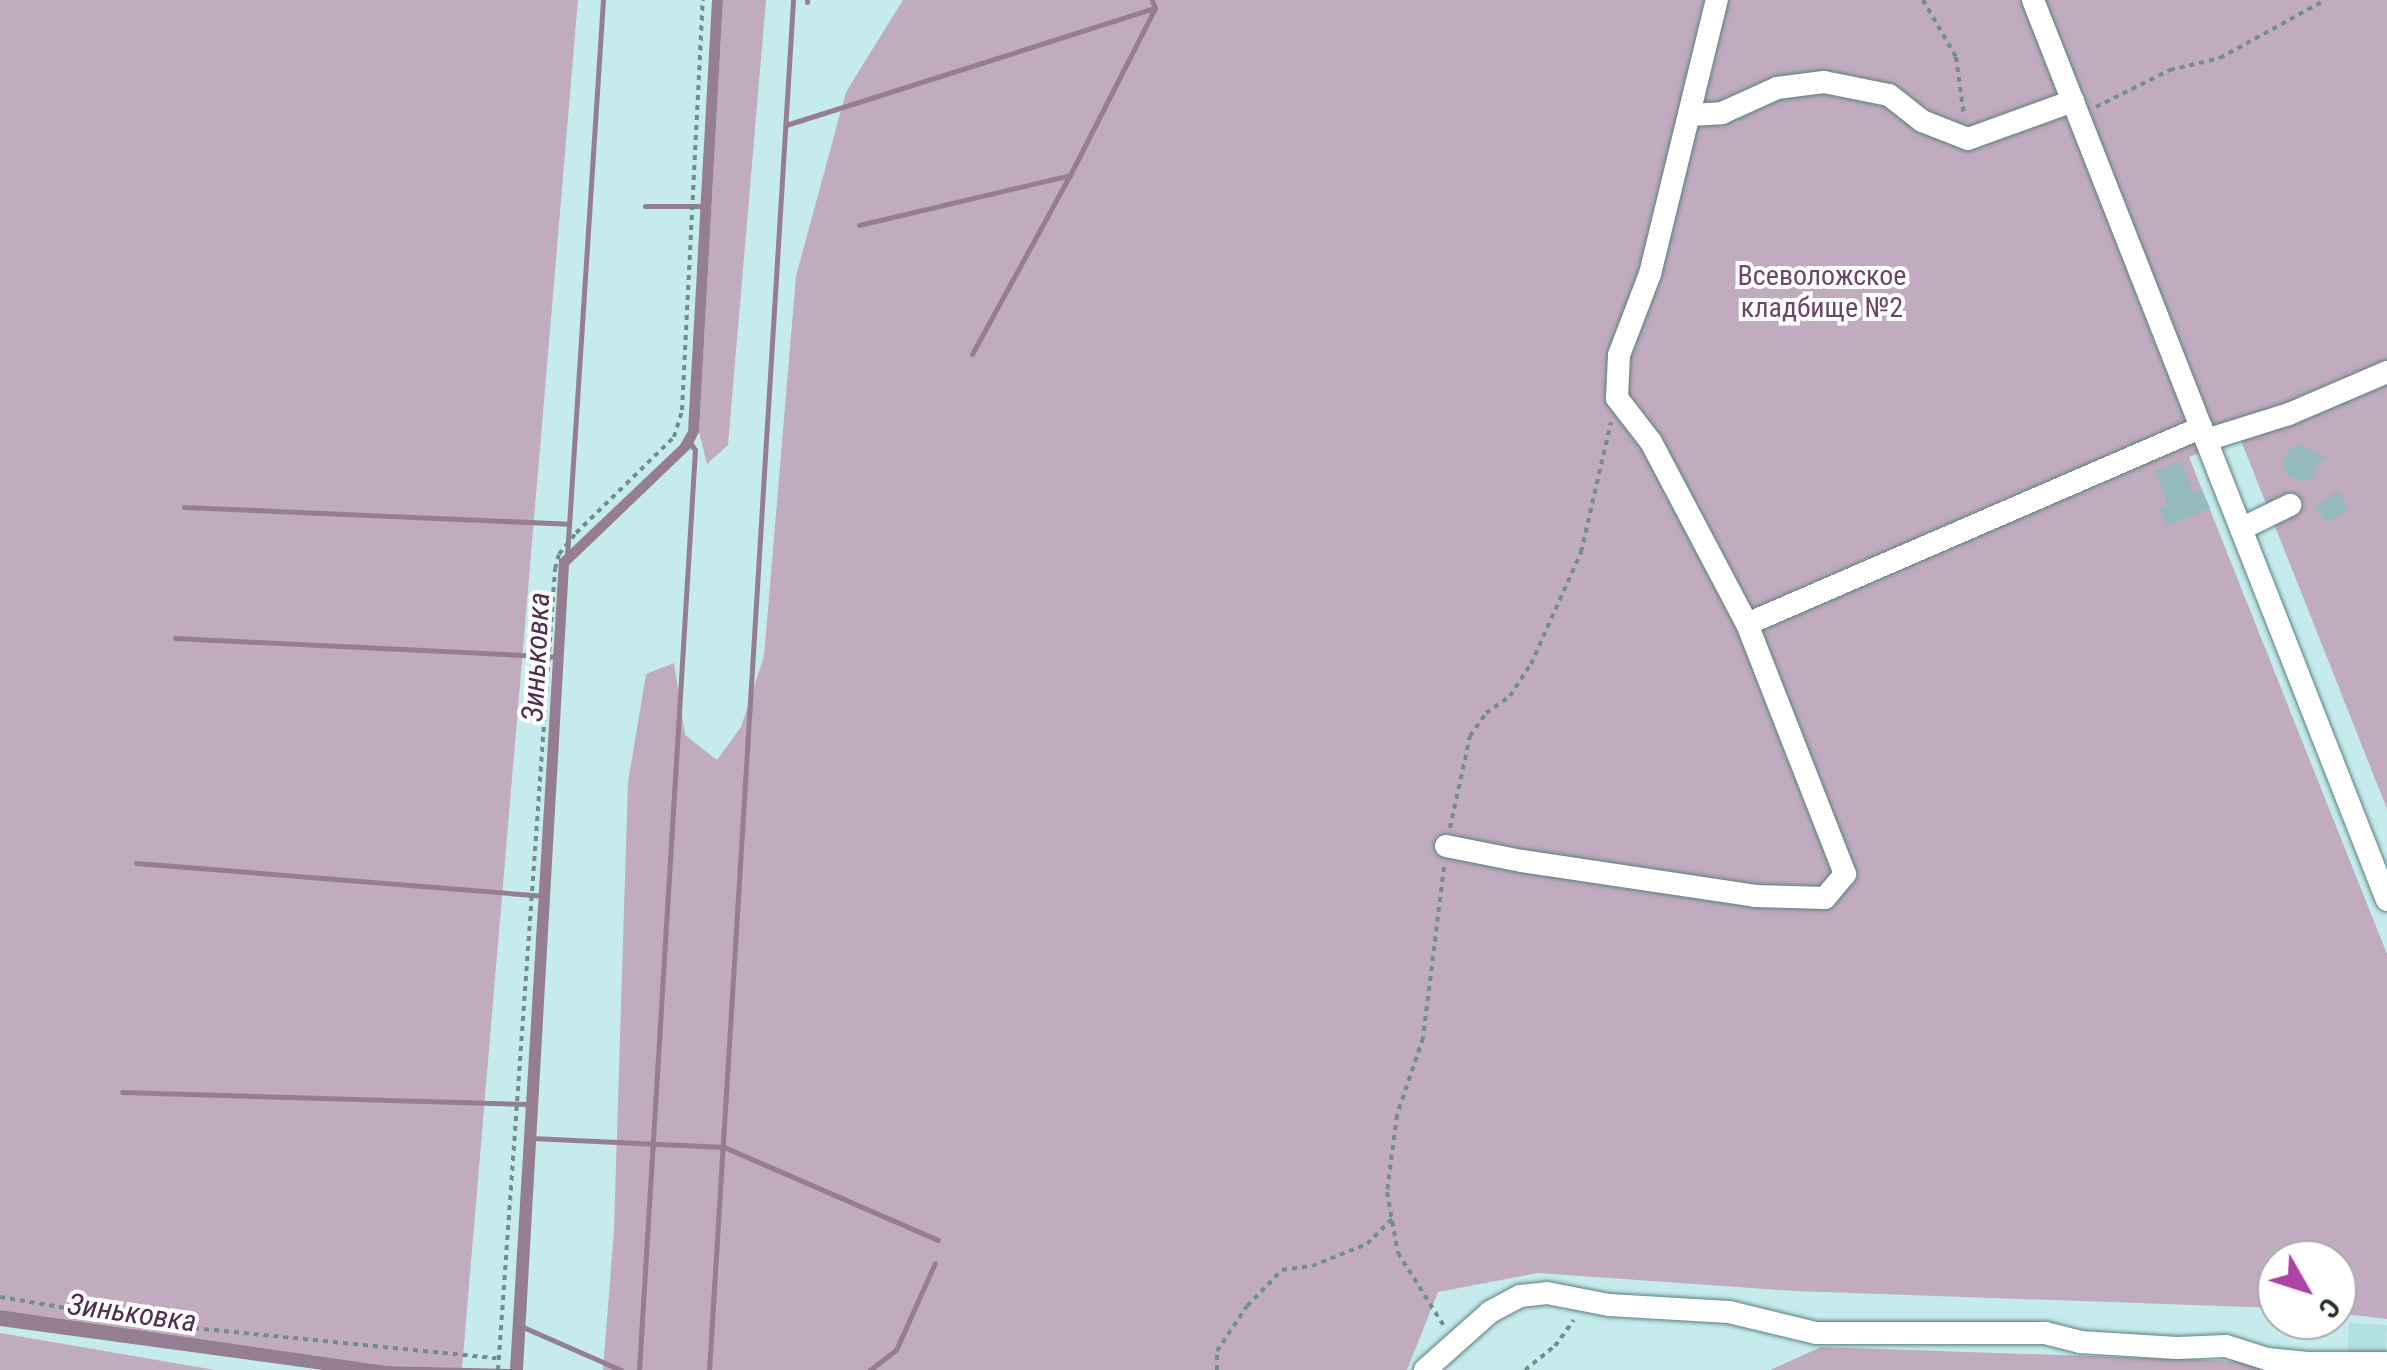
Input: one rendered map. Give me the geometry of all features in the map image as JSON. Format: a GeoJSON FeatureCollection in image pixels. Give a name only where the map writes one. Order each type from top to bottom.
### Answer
{"type":"FeatureCollection","features":[{"type":"Feature","properties":{"kind":"street"},"geometry":{"type":"LineString","coordinates":[[1446,846],[1522,862],[1754,896],[1825,898],[1845,874],[1747,624],[1652,442],[1616,398],[1619,355],[1650,274],[1718,0]]}},
{"type":"Feature","properties":{"kind":"street"},"geometry":{"type":"LineString","coordinates":[[2033,0],[2387,900]]}},
{"type":"Feature","properties":{"kind":"street"},"geometry":{"type":"LineString","coordinates":[[1689,115],[1722,112],[1777,88],[1824,82],[1889,95],[1922,121],[1968,140],[2076,108]]}},
{"type":"Feature","properties":{"kind":"street"},"geometry":{"type":"LineString","coordinates":[[1747,624],[2204,434],[2289,414],[2387,372]]}},
{"type":"Feature","properties":{"kind":"street"},"geometry":{"type":"LineString","coordinates":[[2241,529],[2290,505]]}},
{"type":"Feature","properties":{"kind":"street"},"geometry":{"type":"LineString","coordinates":[[1425,1370],[1490,1312],[1520,1296],[1547,1293],[1587,1302],[1729,1312],[1816,1333],[2044,1333],[2080,1342],[2177,1348],[2226,1346],[2268,1359],[2308,1363],[2387,1363]]}},
{"type":"Feature","properties":{"kind":"path"},"geometry":{"type":"LineString","coordinates":[[498,1368],[556,569],[560,554],[576,533],[674,437],[682,410],[703,0]]}},
{"type":"Feature","properties":{"kind":"path"},"geometry":{"type":"LineString","coordinates":[[1923,0],[1956,57],[1968,140]]}},
{"type":"Feature","properties":{"kind":"path"},"geometry":{"type":"LineString","coordinates":[[2076,108],[2170,70],[2220,58],[2325,0]]}},
{"type":"Feature","properties":{"kind":"path"},"geometry":{"type":"LineString","coordinates":[[1456,1342],[1398,1253],[1387,1192],[1397,1114],[1423,1038],[1446,846],[1470,736],[1486,713],[1510,696],[1532,664],[1581,552],[1616,398]]}},
{"type":"Feature","properties":{"kind":"path"},"geometry":{"type":"LineString","coordinates":[[1218,1370],[1217,1351],[1247,1306],[1282,1270],[1312,1266],[1368,1244],[1392,1219]]}},
{"type":"Feature","properties":{"kind":"path"},"geometry":{"type":"LineString","coordinates":[[0,1296],[174,1326],[498,1358]]}},
{"type":"Feature","properties":{"kind":"path"},"geometry":{"type":"LineString","coordinates":[[1525,1370],[1555,1346],[1587,1302]]}},
{"type":"Feature","properties":{"kind":"shaded area"},"geometry":{"type":"Polygon","coordinates":[[[712,0],[723,0],[699,432],[691,448],[569,565],[523,1370],[323,1370],[0,1326],[0,1310],[387,1366],[510,1369],[559,560],[680,445],[688,431],[712,0]]]}},
{"type":"Feature","properties":{"kind":"shaded area"},"geometry":{"type":"Polygon","coordinates":[[[2357,1323],[2387,1325],[2385,1354],[2347,1352],[2348,1340],[2357,1340],[2357,1323]]]}},
{"type":"Feature","properties":{"kind":"green space"},"geometry":{"type":"Polygon","coordinates":[[[0,0],[578,0],[462,1368],[387,1366],[0,1310],[0,0]]]}},
{"type":"Feature","properties":{"kind":"green space"},"geometry":{"type":"Polygon","coordinates":[[[723,0],[766,0],[728,445],[707,464],[699,432],[723,0]]]}},
{"type":"Feature","properties":{"kind":"green space","name":"Всеволожское кладбище №2"},"geometry":{"type":"Polygon","coordinates":[[[903,0],[2387,0],[2387,809],[2240,438],[2189,457],[2387,954],[2387,1319],[2357,1315],[2357,1240],[2257,1240],[2257,1307],[1796,1291],[1538,1273],[1438,1292],[1407,1370],[603,1370],[614,1230],[628,782],[646,674],[674,663],[685,735],[717,760],[741,727],[764,656],[796,276],[846,92],[903,0]]]}},
{"type":"Feature","properties":{"kind":"green space"},"geometry":{"type":"Polygon","coordinates":[[[0,1333],[215,1370],[0,1370],[0,1333]]]}},
{"type":"Feature","properties":{"kind":"green space"},"geometry":{"type":"Polygon","coordinates":[[[1821,1347],[2387,1366],[2387,1370],[1770,1370],[1821,1347]]]}},
{"type":"Feature","properties":{"kind":"building"},"geometry":{"type":"Polygon","coordinates":[[[2301,445],[2328,459],[2319,463],[2312,479],[2301,481],[2288,476],[2283,463],[2288,450],[2301,445]]]}},
{"type":"Feature","properties":{"kind":"building"},"geometry":{"type":"Polygon","coordinates":[[[2181,461],[2194,494],[2202,490],[2210,508],[2167,526],[2159,508],[2168,504],[2155,471],[2181,461]]]}},
{"type":"Feature","properties":{"kind":"building"},"geometry":{"type":"Polygon","coordinates":[[[2337,491],[2349,508],[2327,524],[2315,506],[2337,491]]]}},
{"type":"Feature","properties":{"kind":"waterway"},"geometry":{"type":"LineString","coordinates":[[567,556],[603,0]]}},
{"type":"Feature","properties":{"kind":"waterway"},"geometry":{"type":"LineString","coordinates":[[709,1370],[793,0]]}},
{"type":"Feature","properties":{"kind":"waterway"},"geometry":{"type":"LineString","coordinates":[[972,354],[1155,8],[1152,0]]}},
{"type":"Feature","properties":{"kind":"waterway"},"geometry":{"type":"LineString","coordinates":[[786,125],[1155,8]]}},
{"type":"Feature","properties":{"kind":"waterway"},"geometry":{"type":"LineString","coordinates":[[859,225],[1070,175]]}},
{"type":"Feature","properties":{"kind":"waterway"},"geometry":{"type":"LineString","coordinates":[[645,206],[705,206]]}},
{"type":"Feature","properties":{"kind":"waterway"},"geometry":{"type":"LineString","coordinates":[[639,1370],[695,450],[689,441]]}},
{"type":"Feature","properties":{"kind":"waterway"},"geometry":{"type":"LineString","coordinates":[[184,507],[569,524]]}},
{"type":"Feature","properties":{"kind":"waterway","name":"Зиньковка"},"geometry":{"type":"LineString","coordinates":[[175,638],[557,657]]}},
{"type":"Feature","properties":{"kind":"waterway"},"geometry":{"type":"LineString","coordinates":[[136,863],[542,896]]}},
{"type":"Feature","properties":{"kind":"waterway"},"geometry":{"type":"LineString","coordinates":[[122,1092],[529,1104]]}},
{"type":"Feature","properties":{"kind":"waterway"},"geometry":{"type":"LineString","coordinates":[[531,1138],[724,1147],[938,1240]]}},
{"type":"Feature","properties":{"kind":"waterway"},"geometry":{"type":"LineString","coordinates":[[870,1370],[896,1350],[935,1263]]}},
{"type":"Feature","properties":{"kind":"waterway"},"geometry":{"type":"LineString","coordinates":[[523,1327],[621,1370]]}}]}
